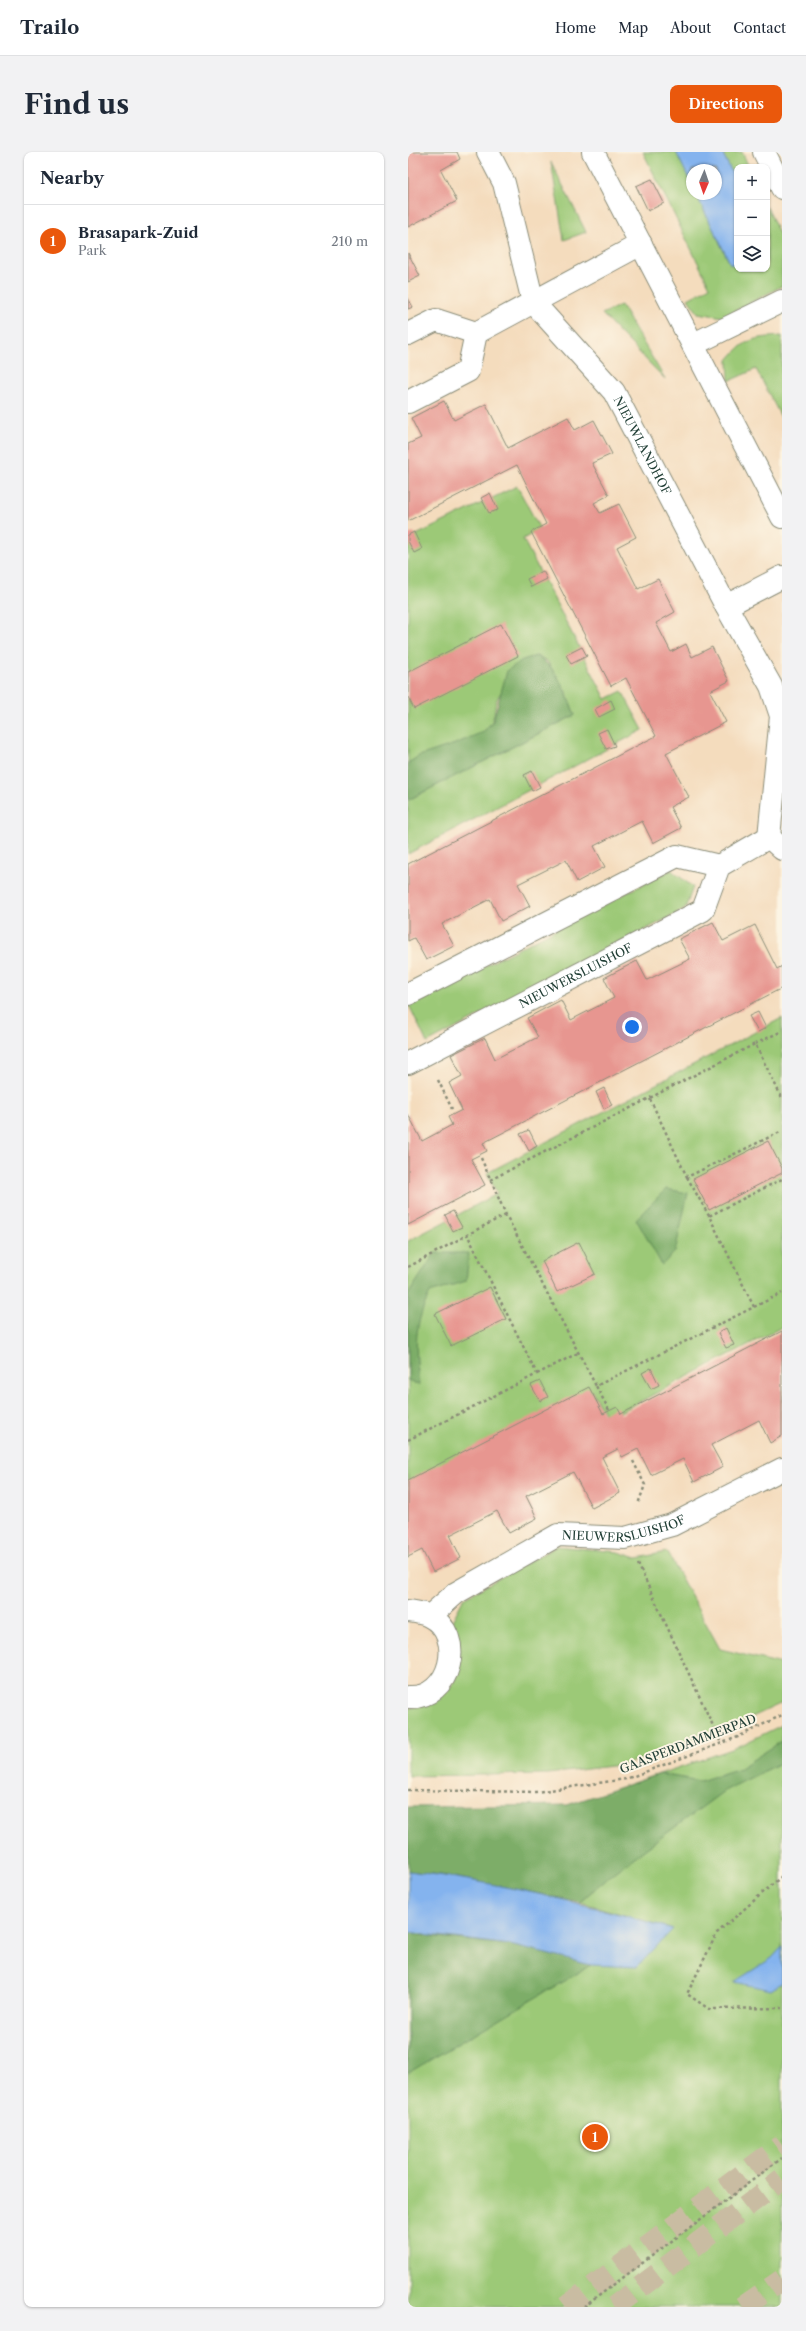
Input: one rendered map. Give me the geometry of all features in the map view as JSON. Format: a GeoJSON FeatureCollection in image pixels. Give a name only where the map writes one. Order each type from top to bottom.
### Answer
{"type":"FeatureCollection","features":[{"type":"Feature","properties":{"kind":"street","name":"NIEUWLANDHOF"},"geometry":{"type":"LineString","coordinates":[[488,152],[504,183],[533,302],[614,392],[726,606],[771,686],[781,716],[775,843]]}},
{"type":"Feature","properties":{"kind":"street"},"geometry":{"type":"LineString","coordinates":[[593,152],[694,344],[782,517]]}},
{"type":"Feature","properties":{"kind":"street"},"geometry":{"type":"LineString","coordinates":[[764,152],[782,188]]}},
{"type":"Feature","properties":{"kind":"street"},"geometry":{"type":"LineString","coordinates":[[408,334],[436,320],[476,333],[641,244]]}},
{"type":"Feature","properties":{"kind":"street"},"geometry":{"type":"LineString","coordinates":[[694,344],[782,301]]}},
{"type":"Feature","properties":{"kind":"street"},"geometry":{"type":"LineString","coordinates":[[408,402],[468,370],[476,333]]}},
{"type":"Feature","properties":{"kind":"street"},"geometry":{"type":"LineString","coordinates":[[726,606],[782,577]]}},
{"type":"Feature","properties":{"kind":"street"},"geometry":{"type":"LineString","coordinates":[[408,994],[677,856],[719,866],[775,843]]}},
{"type":"Feature","properties":{"kind":"street","name":"NIEUWERSLUISHOF"},"geometry":{"type":"LineString","coordinates":[[408,1063],[703,910],[719,866]]}},
{"type":"Feature","properties":{"kind":"street","name":"NIEUWERSLUISHOF"},"geometry":{"type":"LineString","coordinates":[[430,1616],[456,1593],[558,1535],[626,1538],[672,1525],[782,1469]]}},
{"type":"Feature","properties":{"kind":"street"},"geometry":{"type":"LineString","coordinates":[[408,1611],[430,1616],[445,1631],[451,1652],[448,1672],[434,1689],[415,1698],[408,1697]]}},
{"type":"Feature","properties":{"kind":"path"},"geometry":{"type":"LineString","coordinates":[[490,1180],[782,1031]]}},
{"type":"Feature","properties":{"kind":"path"},"geometry":{"type":"LineString","coordinates":[[755,1044],[782,1098]]}},
{"type":"Feature","properties":{"kind":"path"},"geometry":{"type":"LineString","coordinates":[[650,1099],[687,1177],[709,1216],[754,1307]]}},
{"type":"Feature","properties":{"kind":"path"},"geometry":{"type":"LineString","coordinates":[[687,1177],[782,1131]]}},
{"type":"Feature","properties":{"kind":"path"},"geometry":{"type":"LineString","coordinates":[[481,1158],[506,1215],[609,1410]]}},
{"type":"Feature","properties":{"kind":"path"},"geometry":{"type":"LineString","coordinates":[[709,1216],[782,1179]]}},
{"type":"Feature","properties":{"kind":"path"},"geometry":{"type":"LineString","coordinates":[[408,1267],[442,1250],[467,1234],[506,1215]]}},
{"type":"Feature","properties":{"kind":"path"},"geometry":{"type":"LineString","coordinates":[[467,1234],[537,1374]]}},
{"type":"Feature","properties":{"kind":"path"},"geometry":{"type":"LineString","coordinates":[[596,1386],[782,1293]]}},
{"type":"Feature","properties":{"kind":"path"},"geometry":{"type":"LineString","coordinates":[[408,1440],[578,1353]]}},
{"type":"Feature","properties":{"kind":"path"},"geometry":{"type":"LineString","coordinates":[[633,1461],[645,1485],[626,1538],[721,1743]]}},
{"type":"Feature","properties":{"kind":"path","name":"GAASPERDAMMERPAD"},"geometry":{"type":"LineString","coordinates":[[408,1790],[536,1792],[626,1779],[721,1743],[782,1715]]}},
{"type":"Feature","properties":{"kind":"path"},"geometry":{"type":"LineString","coordinates":[[782,1876],[717,1933],[687,1994],[709,2009],[782,2008]]}},
{"type":"Feature","properties":{"kind":"path"},"geometry":{"type":"LineString","coordinates":[[584,2307],[782,2158]]}},
{"type":"Feature","properties":{"kind":"green space"},"geometry":{"type":"Polygon","coordinates":[[[643,152],[676,152],[686,173],[686,200],[699,200],[730,264],[734,263],[734,272],[770,272],[770,214],[782,240],[782,286],[723,317],[698,313],[688,299],[710,287],[643,152]]]}},
{"type":"Feature","properties":{"kind":"green space"},"geometry":{"type":"Polygon","coordinates":[[[722,152],[742,152],[748,164],[734,164],[734,177],[722,152]]]}},
{"type":"Feature","properties":{"kind":"green space"},"geometry":{"type":"Polygon","coordinates":[[[551,162],[586,232],[564,240],[551,162]]]}},
{"type":"Feature","properties":{"kind":"green space"},"geometry":{"type":"Polygon","coordinates":[[[621,305],[665,379],[602,314],[621,305]]]}},
{"type":"Feature","properties":{"kind":"green space"},"geometry":{"type":"Polygon","coordinates":[[[782,336],[782,419],[756,369],[729,381],[728,360],[740,347],[751,340],[782,336]]]}},
{"type":"Feature","properties":{"kind":"green space"},"geometry":{"type":"Polygon","coordinates":[[[517,486],[540,529],[523,539],[606,699],[622,691],[643,730],[408,854],[408,800],[575,715],[565,690],[547,661],[536,656],[500,694],[497,699],[492,722],[484,731],[467,741],[426,754],[408,763],[408,539],[517,486]]]}},
{"type":"Feature","properties":{"kind":"green space"},"geometry":{"type":"Polygon","coordinates":[[[536,656],[550,666],[555,673],[564,689],[575,715],[408,800],[408,763],[419,756],[455,744],[483,732],[493,721],[507,671],[522,660],[536,656]]]}},
{"type":"Feature","properties":{"kind":"green space"},"geometry":{"type":"Polygon","coordinates":[[[671,870],[693,887],[685,909],[427,1043],[409,1005],[671,870]]]}},
{"type":"Feature","properties":{"kind":"green space"},"geometry":{"type":"Polygon","coordinates":[[[782,1018],[782,1327],[607,1419],[592,1391],[408,1487],[408,1241],[497,1194],[487,1173],[782,1018]]]}},
{"type":"Feature","properties":{"kind":"green space"},"geometry":{"type":"Polygon","coordinates":[[[666,1189],[688,1193],[675,1252],[662,1265],[636,1219],[666,1189]]]}},
{"type":"Feature","properties":{"kind":"green space"},"geometry":{"type":"Polygon","coordinates":[[[435,1253],[469,1253],[466,1281],[430,1293],[424,1306],[420,1317],[416,1348],[419,1385],[408,1380],[408,1295],[435,1253]]]}},
{"type":"Feature","properties":{"kind":"green space"},"geometry":{"type":"Polygon","coordinates":[[[557,1546],[618,1552],[637,1558],[667,1552],[720,1649],[782,1664],[782,1703],[682,1750],[619,1765],[548,1774],[408,1776],[408,1708],[423,1705],[443,1694],[451,1686],[456,1677],[458,1657],[451,1623],[464,1598],[557,1546]]]}},
{"type":"Feature","properties":{"kind":"green space"},"geometry":{"type":"Polygon","coordinates":[[[782,1725],[782,2307],[408,2307],[408,1932],[510,1945],[673,1929],[580,1902],[609,1876],[613,1790],[735,1748],[782,1725]]]}},
{"type":"Feature","properties":{"kind":"green space"},"geometry":{"type":"Polygon","coordinates":[[[782,1741],[782,1762],[724,1791],[609,1876],[580,1902],[449,1876],[408,1871],[408,1807],[567,1805],[660,1774],[700,1781],[740,1768],[782,1741]]]}},
{"type":"Feature","properties":{"kind":"green space"},"geometry":{"type":"Polygon","coordinates":[[[408,1934],[510,1945],[591,1965],[408,2073],[408,1934]]]}},
{"type":"Feature","properties":{"kind":"water"},"geometry":{"type":"Polygon","coordinates":[[[676,152],[722,152],[734,177],[734,264],[731,265],[699,200],[722,200],[722,164],[686,164],[686,173],[676,152]]]}},
{"type":"Feature","properties":{"kind":"water"},"geometry":{"type":"Polygon","coordinates":[[[408,1871],[475,1881],[542,1895],[673,1929],[637,1967],[591,1965],[510,1945],[408,1932],[408,1871]]]}},
{"type":"Feature","properties":{"kind":"water"},"geometry":{"type":"Polygon","coordinates":[[[782,1947],[782,1983],[771,1990],[734,1982],[772,1958],[782,1947]]]}},
{"type":"Feature","properties":{"kind":"building"},"geometry":{"type":"Polygon","coordinates":[[[408,152],[457,152],[460,159],[441,170],[457,201],[408,227],[408,152]]]}},
{"type":"Feature","properties":{"kind":"building"},"geometry":{"type":"Polygon","coordinates":[[[652,179],[664,203],[648,211],[636,186],[652,179]]]}},
{"type":"Feature","properties":{"kind":"building"},"geometry":{"type":"Polygon","coordinates":[[[408,253],[420,276],[408,282],[408,253]]]}},
{"type":"Feature","properties":{"kind":"building"},"geometry":{"type":"Polygon","coordinates":[[[408,298],[413,307],[408,309],[408,298]]]}},
{"type":"Feature","properties":{"kind":"building"},"geometry":{"type":"Polygon","coordinates":[[[444,401],[454,420],[486,404],[508,448],[568,417],[575,430],[594,420],[612,454],[592,463],[609,495],[594,503],[600,513],[619,504],[636,537],[617,547],[638,589],[658,579],[675,612],[656,623],[671,652],[686,644],[692,657],[712,647],[729,681],[710,691],[726,722],[666,753],[689,797],[670,807],[681,828],[653,843],[642,821],[594,846],[605,867],[577,882],[566,860],[518,884],[530,906],[501,921],[490,899],[459,915],[442,924],[454,946],[426,960],[414,938],[408,941],[408,864],[656,736],[626,678],[611,686],[531,532],[546,524],[517,465],[408,521],[408,444],[421,438],[411,418],[444,401]]]}},
{"type":"Feature","properties":{"kind":"building"},"geometry":{"type":"Polygon","coordinates":[[[490,493],[498,510],[489,513],[481,498],[490,493]]]}},
{"type":"Feature","properties":{"kind":"building"},"geometry":{"type":"Polygon","coordinates":[[[414,532],[422,549],[414,553],[408,541],[408,535],[414,532]]]}},
{"type":"Feature","properties":{"kind":"building"},"geometry":{"type":"Polygon","coordinates":[[[543,571],[547,579],[531,587],[527,579],[543,571]]]}},
{"type":"Feature","properties":{"kind":"building"},"geometry":{"type":"Polygon","coordinates":[[[501,624],[518,656],[414,709],[408,697],[408,672],[501,624]]]}},
{"type":"Feature","properties":{"kind":"building"},"geometry":{"type":"Polygon","coordinates":[[[582,647],[587,656],[571,664],[566,655],[582,647]]]}},
{"type":"Feature","properties":{"kind":"building"},"geometry":{"type":"Polygon","coordinates":[[[611,700],[615,709],[599,717],[595,709],[611,700]]]}},
{"type":"Feature","properties":{"kind":"building"},"geometry":{"type":"Polygon","coordinates":[[[607,729],[615,746],[606,749],[598,733],[607,729]]]}},
{"type":"Feature","properties":{"kind":"building"},"geometry":{"type":"Polygon","coordinates":[[[532,771],[540,787],[532,791],[524,775],[532,771]]]}},
{"type":"Feature","properties":{"kind":"building"},"geometry":{"type":"Polygon","coordinates":[[[713,922],[723,941],[755,925],[777,969],[782,966],[782,988],[483,1143],[487,1151],[471,1159],[485,1185],[408,1225],[408,1114],[422,1141],[452,1125],[448,1117],[462,1110],[449,1083],[462,1076],[451,1055],[485,1038],[495,1059],[538,1037],[527,1018],[561,1000],[571,1020],[614,998],[604,978],[637,961],[647,980],[690,959],[679,939],[713,922]]]}},
{"type":"Feature","properties":{"kind":"building"},"geometry":{"type":"Polygon","coordinates":[[[758,1012],[766,1028],[758,1032],[749,1016],[758,1012]]]}},
{"type":"Feature","properties":{"kind":"building"},"geometry":{"type":"Polygon","coordinates":[[[604,1088],[612,1105],[604,1109],[596,1092],[604,1088]]]}},
{"type":"Feature","properties":{"kind":"building"},"geometry":{"type":"Polygon","coordinates":[[[529,1130],[537,1146],[529,1151],[520,1134],[529,1130]]]}},
{"type":"Feature","properties":{"kind":"building"},"geometry":{"type":"Polygon","coordinates":[[[768,1141],[782,1168],[782,1173],[709,1210],[693,1179],[768,1141]]]}},
{"type":"Feature","properties":{"kind":"building"},"geometry":{"type":"Polygon","coordinates":[[[453,1211],[462,1227],[453,1231],[445,1215],[453,1211]]]}},
{"type":"Feature","properties":{"kind":"building"},"geometry":{"type":"Polygon","coordinates":[[[579,1242],[595,1274],[557,1292],[542,1261],[579,1242]]]}},
{"type":"Feature","properties":{"kind":"building"},"geometry":{"type":"Polygon","coordinates":[[[490,1287],[506,1319],[451,1346],[435,1314],[490,1287]]]}},
{"type":"Feature","properties":{"kind":"building"},"geometry":{"type":"Polygon","coordinates":[[[726,1328],[734,1345],[726,1348],[718,1333],[726,1328]]]}},
{"type":"Feature","properties":{"kind":"building"},"geometry":{"type":"Polygon","coordinates":[[[782,1331],[782,1436],[770,1443],[759,1420],[711,1445],[723,1467],[694,1482],[683,1459],[651,1475],[638,1449],[622,1457],[618,1449],[602,1457],[620,1493],[592,1508],[573,1472],[526,1496],[537,1518],[509,1533],[497,1511],[450,1535],[461,1558],[433,1572],[422,1550],[408,1557],[408,1480],[589,1387],[603,1414],[617,1407],[621,1414],[782,1331]]]}},
{"type":"Feature","properties":{"kind":"building"},"geometry":{"type":"Polygon","coordinates":[[[651,1368],[659,1385],[651,1389],[642,1373],[651,1368]]]}},
{"type":"Feature","properties":{"kind":"building"},"geometry":{"type":"Polygon","coordinates":[[[540,1381],[548,1397],[540,1401],[531,1385],[540,1381]]]}},
{"type":"Feature","properties":{"kind":"tunnel"},"geometry":{"type":"LineString","coordinates":[[566,2307],[782,2145]]}},
{"type":"Feature","properties":{"kind":"tunnel"},"geometry":{"type":"LineString","coordinates":[[614,2307],[782,2179]]}},
{"type":"Feature","properties":{"kind":"tunnel"},"geometry":{"type":"LineString","coordinates":[[743,2307],[782,2280]]}},
{"type":"Feature","properties":{"kind":"place","name":"Brasapark-Zuid"},"geometry":{"type":"Point","coordinates":[595,2137]}}]}
